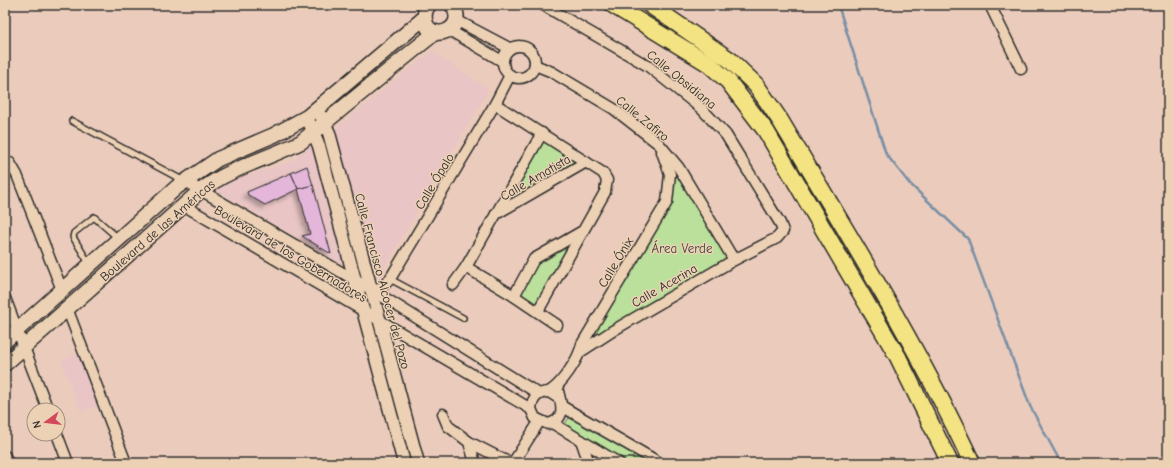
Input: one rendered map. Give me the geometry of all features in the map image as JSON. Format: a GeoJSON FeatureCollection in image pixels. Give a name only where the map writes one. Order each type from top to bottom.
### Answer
{"type":"FeatureCollection","features":[{"type":"Feature","properties":{"kind":"highway"},"geometry":{"type":"LineString","coordinates":[[602,5],[644,23]]}},
{"type":"Feature","properties":{"kind":"highway"},"geometry":{"type":"LineString","coordinates":[[613,5],[709,64],[728,81],[766,131],[898,357],[950,463]]}},
{"type":"Feature","properties":{"kind":"highway"},"geometry":{"type":"LineString","coordinates":[[652,6],[730,60],[756,85],[780,120],[912,344],[949,412],[972,463]]}},
{"type":"Feature","properties":{"kind":"main road"},"geometry":{"type":"LineString","coordinates":[[426,12],[428,27],[453,18]]}},
{"type":"Feature","properties":{"kind":"main road","name":"Boulevard de las Américas"},"geometry":{"type":"LineString","coordinates":[[5,341],[185,181],[218,158],[274,135],[307,117],[426,12]]}},
{"type":"Feature","properties":{"kind":"main road","name":"Boulevard de las Américas"},"geometry":{"type":"LineString","coordinates":[[5,364],[200,191],[220,177],[282,152],[301,142],[453,18]]}},
{"type":"Feature","properties":{"kind":"street","name":"Calle Obsidiana"},"geometry":{"type":"LineString","coordinates":[[543,5],[648,66],[702,109],[726,135],[780,223],[782,231]]}},
{"type":"Feature","properties":{"kind":"street"},"geometry":{"type":"LineString","coordinates":[[990,5],[1021,69]]}},
{"type":"Feature","properties":{"kind":"street"},"geometry":{"type":"LineString","coordinates":[[453,18],[509,48],[520,45],[525,47],[533,54],[535,65],[530,74],[520,78],[510,76],[506,72],[502,61],[453,18]]}},
{"type":"Feature","properties":{"kind":"street"},"geometry":{"type":"LineString","coordinates":[[502,61],[509,48]]}},
{"type":"Feature","properties":{"kind":"street","name":"Calle Zafiro"},"geometry":{"type":"LineString","coordinates":[[535,65],[552,72],[614,109],[659,144],[678,168],[734,260]]}},
{"type":"Feature","properties":{"kind":"street","name":"Calle Ópalo"},"geometry":{"type":"LineString","coordinates":[[372,290],[382,287],[390,279],[496,104],[510,76]]}},
{"type":"Feature","properties":{"kind":"street","name":"Calle Amatista"},"geometry":{"type":"LineString","coordinates":[[496,104],[603,173],[607,180],[605,192],[538,311]]}},
{"type":"Feature","properties":{"kind":"street","name":"Calle Francisco Alcocer del Pozo"},"geometry":{"type":"LineString","coordinates":[[318,108],[320,128],[355,281],[404,463]]}},
{"type":"Feature","properties":{"kind":"street","name":"Calle Francisco Alcocer del Pozo"},"geometry":{"type":"LineString","coordinates":[[307,117],[320,128],[372,290],[418,463]]}},
{"type":"Feature","properties":{"kind":"street","name":"Calle Amatista"},"geometry":{"type":"LineString","coordinates":[[453,285],[466,267],[542,133]]}},
{"type":"Feature","properties":{"kind":"street","name":"Calle Ónix"},"geometry":{"type":"LineString","coordinates":[[549,391],[580,352],[582,344],[591,328],[667,202],[670,174],[659,144]]}},
{"type":"Feature","properties":{"kind":"street"},"geometry":{"type":"LineString","coordinates":[[8,162],[62,290]]}},
{"type":"Feature","properties":{"kind":"street","name":"Calle Amatista"},"geometry":{"type":"LineString","coordinates":[[496,214],[586,162]]}},
{"type":"Feature","properties":{"kind":"street","name":"Boulevard de los Gobernadores"},"geometry":{"type":"LineString","coordinates":[[185,181],[355,281],[549,391]]}},
{"type":"Feature","properties":{"kind":"street","name":"Boulevard de los Gobernadores"},"geometry":{"type":"LineString","coordinates":[[183,205],[531,409]]}},
{"type":"Feature","properties":{"kind":"street","name":"Calle Acerina"},"geometry":{"type":"LineString","coordinates":[[580,352],[734,260],[777,238],[782,231]]}},
{"type":"Feature","properties":{"kind":"street"},"geometry":{"type":"LineString","coordinates":[[514,296],[534,259],[582,232]]}},
{"type":"Feature","properties":{"kind":"street"},"geometry":{"type":"LineString","coordinates":[[466,267],[538,311],[557,325]]}},
{"type":"Feature","properties":{"kind":"street"},"geometry":{"type":"LineString","coordinates":[[5,298],[45,402]]}},
{"type":"Feature","properties":{"kind":"street"},"geometry":{"type":"LineString","coordinates":[[67,308],[126,463]]}},
{"type":"Feature","properties":{"kind":"street"},"geometry":{"type":"LineString","coordinates":[[591,328],[594,338],[599,340]]}},
{"type":"Feature","properties":{"kind":"street"},"geometry":{"type":"LineString","coordinates":[[619,463],[552,423],[539,422],[535,418],[531,409],[533,400],[549,391],[561,403],[660,463]]}},
{"type":"Feature","properties":{"kind":"street"},"geometry":{"type":"LineString","coordinates":[[552,423],[560,416],[561,403]]}},
{"type":"Feature","properties":{"kind":"street"},"geometry":{"type":"LineString","coordinates":[[443,414],[448,426],[469,442],[510,463]]}},
{"type":"Feature","properties":{"kind":"street"},"geometry":{"type":"LineString","coordinates":[[513,463],[539,422]]}},
{"type":"Feature","properties":{"kind":"street"},"geometry":{"type":"LineString","coordinates":[[581,440],[589,463]]}},
{"type":"Feature","properties":{"kind":"street"},"geometry":{"type":"LineString","coordinates":[[60,442],[68,463]]}},
{"type":"Feature","properties":{"kind":"street"},"geometry":{"type":"LineString","coordinates":[[469,442],[475,463]]}},
{"type":"Feature","properties":{"kind":"street"},"geometry":{"type":"LineString","coordinates":[[5,456],[8,463]]}},
{"type":"Feature","properties":{"kind":"lane"},"geometry":{"type":"LineString","coordinates":[[72,121],[185,181]]}},
{"type":"Feature","properties":{"kind":"lane"},"geometry":{"type":"LineString","coordinates":[[90,265],[74,237],[74,233],[94,217],[119,239]]}},
{"type":"Feature","properties":{"kind":"lane"},"geometry":{"type":"LineString","coordinates":[[390,279],[462,318]]}},
{"type":"Feature","properties":{"kind":"shaded area"},"geometry":{"type":"Polygon","coordinates":[[[431,51],[489,89],[377,280],[335,129],[431,51]]]}},
{"type":"Feature","properties":{"kind":"shaded area"},"geometry":{"type":"Polygon","coordinates":[[[312,144],[343,260],[340,263],[216,190],[245,176],[292,161],[312,144]]]}},
{"type":"Feature","properties":{"kind":"shaded area"},"geometry":{"type":"Polygon","coordinates":[[[79,353],[100,405],[81,412],[61,361],[79,353]]]}},
{"type":"Feature","properties":{"kind":"green space"},"geometry":{"type":"Polygon","coordinates":[[[543,141],[576,163],[504,205],[543,141]]]}},
{"type":"Feature","properties":{"kind":"green space","name":"Área Verde"},"geometry":{"type":"Polygon","coordinates":[[[670,162],[732,260],[599,334],[595,330],[662,211],[670,162]]]}},
{"type":"Feature","properties":{"kind":"green space"},"geometry":{"type":"Polygon","coordinates":[[[570,246],[534,306],[520,295],[537,265],[570,246]]]}},
{"type":"Feature","properties":{"kind":"green space"},"geometry":{"type":"Polygon","coordinates":[[[573,412],[653,463],[627,463],[565,424],[573,412]]]}},
{"type":"Feature","properties":{"kind":"building"},"geometry":{"type":"Polygon","coordinates":[[[307,166],[313,185],[298,189],[291,173],[307,166]]]}},
{"type":"Feature","properties":{"kind":"building"},"geometry":{"type":"Polygon","coordinates":[[[291,173],[298,189],[265,205],[248,195],[247,192],[291,173]]]}},
{"type":"Feature","properties":{"kind":"building"},"geometry":{"type":"Polygon","coordinates":[[[313,185],[331,254],[302,236],[310,234],[298,189],[313,185]]]}},
{"type":"Feature","properties":{"kind":"waterway"},"geometry":{"type":"LineString","coordinates":[[838,5],[886,154],[909,183],[968,239],[1030,406],[1061,463]]}}]}
